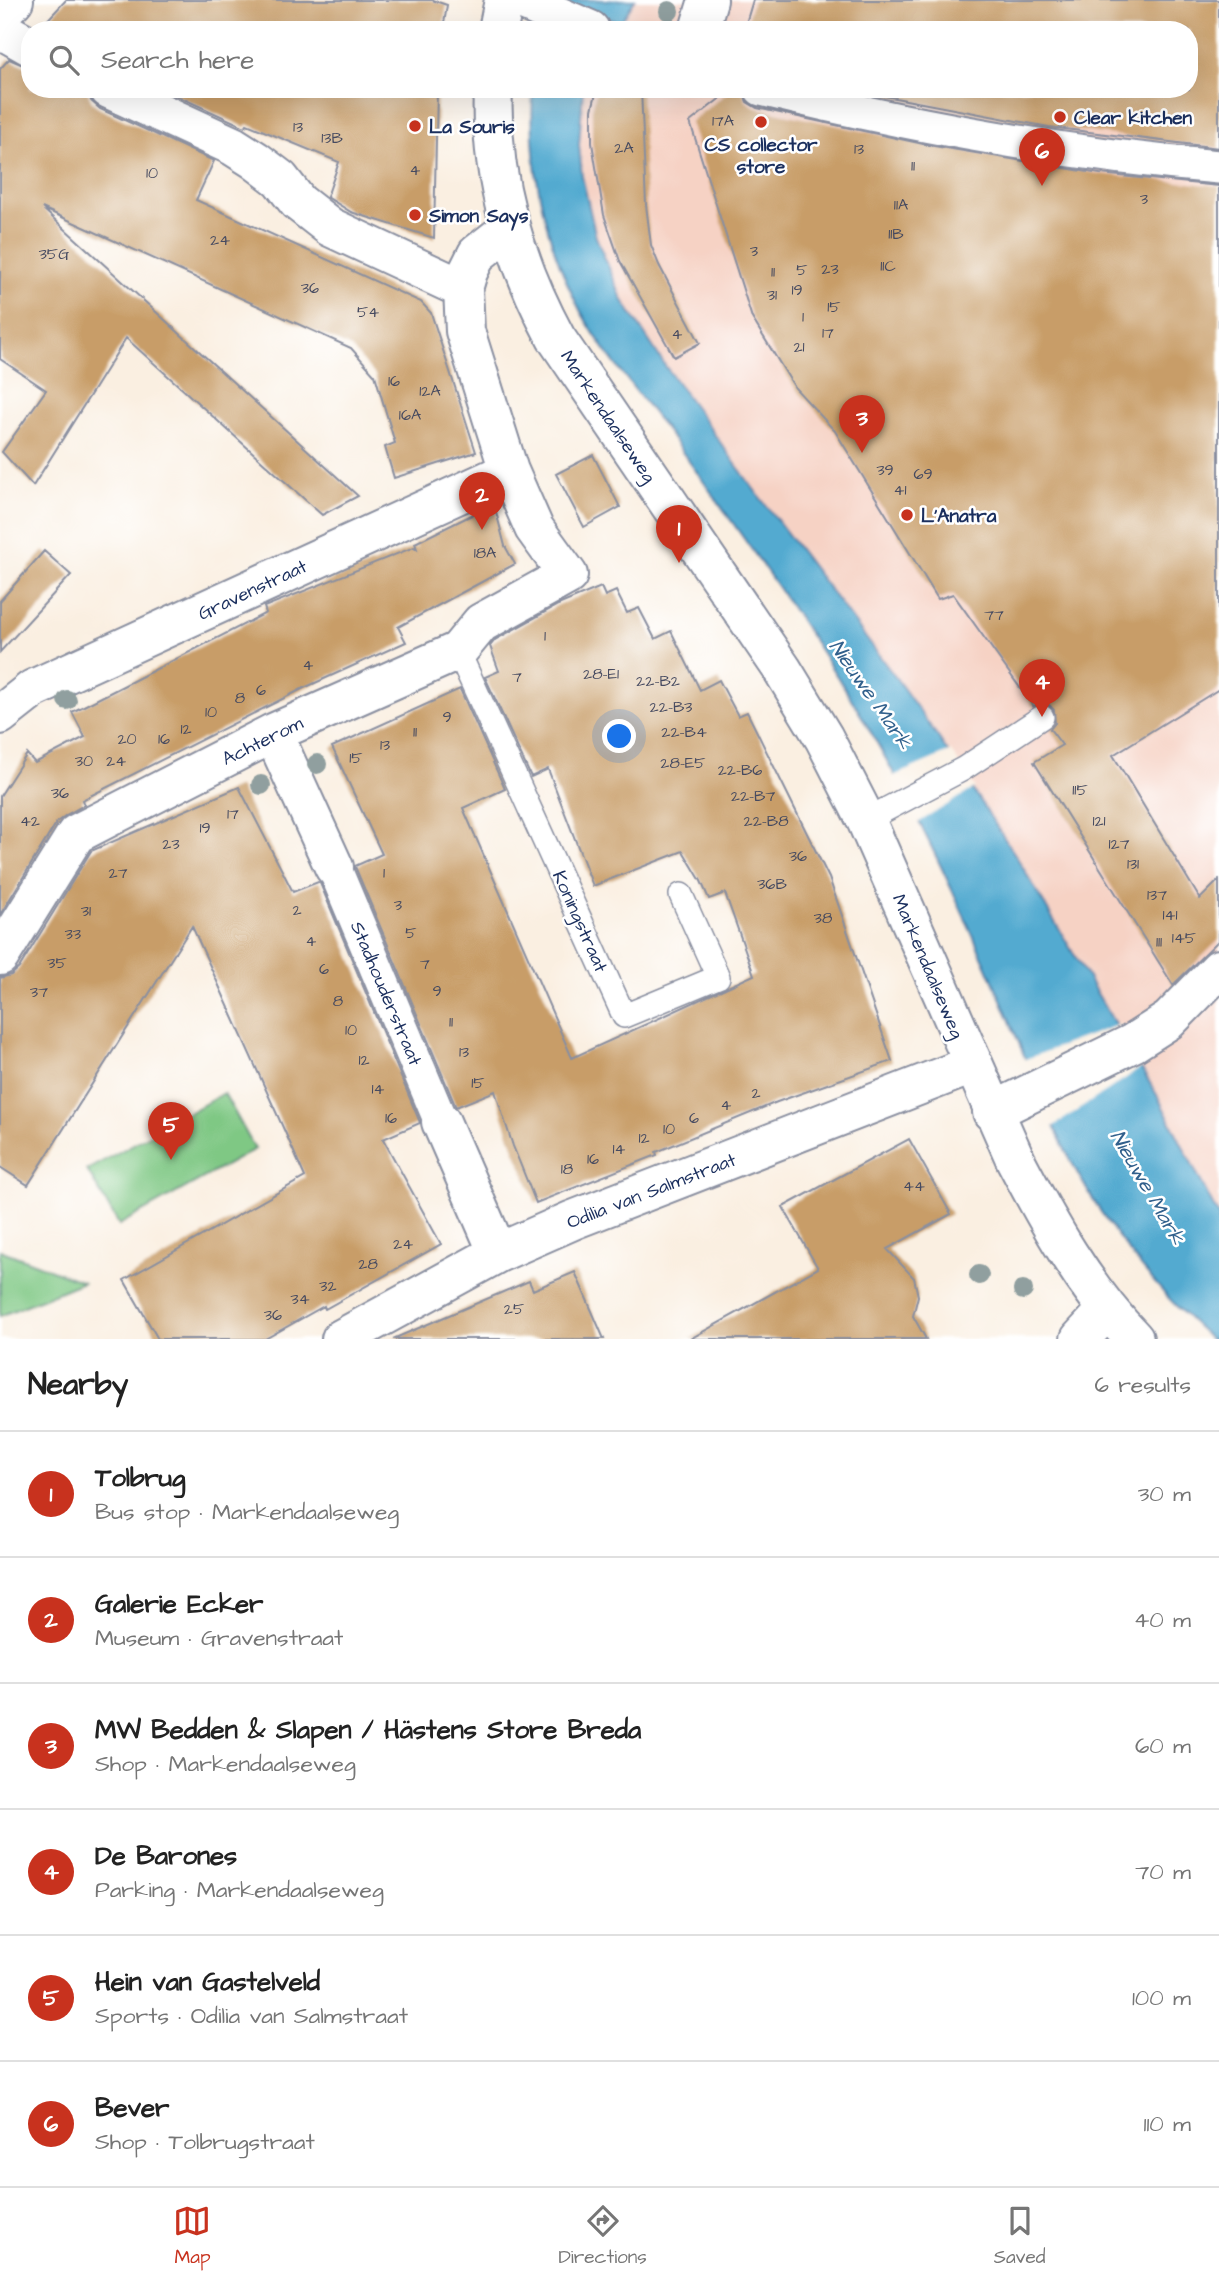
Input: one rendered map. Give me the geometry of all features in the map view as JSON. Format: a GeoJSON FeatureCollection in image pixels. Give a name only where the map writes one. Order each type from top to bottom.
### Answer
{"type":"FeatureCollection","features":[{"type":"Feature","properties":{"kind":"street"},"geometry":{"type":"LineString","coordinates":[[0,13],[14,0]]}},
{"type":"Feature","properties":{"kind":"street"},"geometry":{"type":"LineString","coordinates":[[500,21],[504,0]]}},
{"type":"Feature","properties":{"kind":"street"},"geometry":{"type":"LineString","coordinates":[[702,21],[708,0]]}},
{"type":"Feature","properties":{"kind":"street"},"geometry":{"type":"LineString","coordinates":[[531,5],[569,21]]}},
{"type":"Feature","properties":{"kind":"street"},"geometry":{"type":"LineString","coordinates":[[0,29],[21,41]]}},
{"type":"Feature","properties":{"kind":"street"},"geometry":{"type":"LineString","coordinates":[[128,98],[233,146],[256,160],[280,179],[298,202],[330,227],[463,289]]}},
{"type":"Feature","properties":{"kind":"street","name":"Markendaalseweg"},"geometry":{"type":"LineString","coordinates":[[494,98],[499,170],[510,228],[533,292],[556,338],[782,669],[824,738],[866,820],[992,1112],[1044,1214],[1107,1310],[1134,1339]]}},
{"type":"Feature","properties":{"kind":"street"},"geometry":{"type":"LineString","coordinates":[[798,98],[871,116],[999,140],[1124,159],[1219,167]]}},
{"type":"Feature","properties":{"kind":"street"},"geometry":{"type":"LineString","coordinates":[[509,471],[465,331],[463,289],[477,254],[510,228]]}},
{"type":"Feature","properties":{"kind":"street","name":"Achterom"},"geometry":{"type":"LineString","coordinates":[[0,956],[76,834],[273,733],[458,651],[481,623],[568,575],[534,528],[509,471]]}},
{"type":"Feature","properties":{"kind":"street","name":"Gravenstraat"},"geometry":{"type":"LineString","coordinates":[[0,715],[33,689],[509,471]]}},
{"type":"Feature","properties":{"kind":"street","name":"Stadhouderstraat"},"geometry":{"type":"LineString","coordinates":[[273,733],[334,867],[498,1253]]}},
{"type":"Feature","properties":{"kind":"street"},"geometry":{"type":"LineString","coordinates":[[992,1112],[1133,1043],[1169,1020],[1219,968]]}},
{"type":"Feature","properties":{"kind":"street","name":"Odilia van Salmstraat"},"geometry":{"type":"LineString","coordinates":[[341,1339],[498,1253],[586,1215],[972,1065]]}},
{"type":"Feature","properties":{"kind":"street"},"geometry":{"type":"LineString","coordinates":[[1080,1339],[1107,1310]]}},
{"type":"Feature","properties":{"kind":"lane","name":"Koningstraat"},"geometry":{"type":"LineString","coordinates":[[458,651],[624,1016],[718,977],[681,895]]}},
{"type":"Feature","properties":{"kind":"lane"},"geometry":{"type":"LineString","coordinates":[[866,820],[963,769],[1042,717]]}},
{"type":"Feature","properties":{"kind":"shaded area"},"geometry":{"type":"Polygon","coordinates":[[[635,0],[1219,0],[1219,1217],[1157,1095],[896,678],[753,488],[638,326],[622,299],[596,237],[588,206],[579,145],[582,98],[1198,98],[1198,21],[622,21],[635,0]]]}},
{"type":"Feature","properties":{"kind":"green space"},"geometry":{"type":"Polygon","coordinates":[[[224,1093],[255,1149],[119,1225],[87,1170],[224,1093]]]}},
{"type":"Feature","properties":{"kind":"green space"},"geometry":{"type":"Polygon","coordinates":[[[0,1250],[83,1282],[0,1316],[0,1250]]]}},
{"type":"Feature","properties":{"kind":"water"},"geometry":{"type":"Polygon","coordinates":[[[550,0],[635,0],[622,21],[550,0]]]}},
{"type":"Feature","properties":{"kind":"water","name":"Nieuwe Mark"},"geometry":{"type":"Polygon","coordinates":[[[533,98],[582,98],[579,145],[582,176],[596,237],[622,299],[666,367],[753,488],[938,737],[1016,856],[1157,1095],[1219,1217],[1219,1339],[1210,1339],[1162,1291],[1101,1212],[1053,1124],[950,886],[876,740],[834,671],[767,572],[584,318],[554,249],[546,223],[536,171],[533,98]]]}},
{"type":"Feature","properties":{"kind":"pier"},"geometry":{"type":"Polygon","coordinates":[[[951,751],[975,788],[916,824],[891,777],[951,751]]]}},
{"type":"Feature","properties":{"kind":"pier"},"geometry":{"type":"Polygon","coordinates":[[[1120,1024],[1144,1066],[1051,1128],[1023,1060],[1120,1024]]]}},
{"type":"Feature","properties":{"kind":"building"},"geometry":{"type":"Polygon","coordinates":[[[66,0],[432,0],[447,5],[444,21],[47,21],[66,0]]]}},
{"type":"Feature","properties":{"kind":"building"},"geometry":{"type":"Polygon","coordinates":[[[753,0],[1219,0],[1219,148],[1049,127],[896,98],[1198,98],[1198,21],[747,21],[753,0]]]}},
{"type":"Feature","properties":{"kind":"building"},"geometry":{"type":"Polygon","coordinates":[[[9,59],[21,64],[21,98],[90,98],[100,109],[214,161],[196,200],[421,302],[431,313],[476,452],[394,478],[385,447],[395,443],[375,375],[351,348],[42,208],[358,496],[322,515],[126,338],[33,486],[2,452],[46,390],[0,359],[0,69],[9,59]]]}},
{"type":"Feature","properties":{"kind":"building"},"geometry":{"type":"Polygon","coordinates":[[[182,98],[437,98],[434,238],[351,212],[327,197],[339,162],[247,124],[245,127],[182,98]]]}},
{"type":"Feature","properties":{"kind":"building"},"geometry":{"type":"Polygon","coordinates":[[[595,98],[641,98],[646,205],[651,245],[700,343],[674,357],[620,261],[604,215],[592,143],[595,98]]]}},
{"type":"Feature","properties":{"kind":"building"},"geometry":{"type":"Polygon","coordinates":[[[721,98],[745,98],[757,108],[928,145],[1100,174],[1219,186],[1219,689],[1113,755],[1200,899],[1219,880],[1219,940],[1173,985],[1034,762],[1062,745],[1050,729],[1055,723],[1054,710],[1042,703],[1033,706],[953,594],[938,599],[835,431],[795,388],[752,318],[690,122],[721,98]]]}},
{"type":"Feature","properties":{"kind":"building"},"geometry":{"type":"Polygon","coordinates":[[[593,455],[620,507],[584,527],[556,474],[593,455]]]}},
{"type":"Feature","properties":{"kind":"building"},"geometry":{"type":"Polygon","coordinates":[[[494,504],[505,546],[515,564],[398,627],[406,642],[304,688],[82,800],[84,805],[57,822],[0,915],[0,796],[27,754],[35,763],[85,737],[72,712],[266,613],[264,607],[414,547],[417,549],[415,543],[494,504]]]}},
{"type":"Feature","properties":{"kind":"building"},"geometry":{"type":"Polygon","coordinates":[[[44,551],[71,575],[0,652],[0,601],[44,551]]]}},
{"type":"Feature","properties":{"kind":"building"},"geometry":{"type":"Polygon","coordinates":[[[601,587],[605,596],[616,591],[627,613],[639,608],[655,639],[671,631],[700,690],[719,680],[738,716],[747,712],[829,878],[892,1061],[777,1102],[656,1152],[657,1155],[536,1203],[495,1091],[456,1107],[455,1105],[356,869],[355,866],[382,854],[332,747],[460,689],[505,789],[463,808],[572,1058],[754,975],[725,893],[709,899],[683,851],[593,886],[548,769],[531,777],[485,677],[499,671],[490,646],[495,640],[558,605],[601,587]]]}},
{"type":"Feature","properties":{"kind":"building"},"geometry":{"type":"Polygon","coordinates":[[[239,787],[293,892],[320,883],[420,1123],[383,1139],[441,1244],[265,1339],[158,1339],[124,1280],[305,1177],[192,926],[28,1185],[0,1167],[0,978],[11,975],[19,968],[91,851],[239,787]]]}},
{"type":"Feature","properties":{"kind":"building"},"geometry":{"type":"Polygon","coordinates":[[[909,1139],[951,1214],[887,1249],[914,1278],[918,1296],[913,1316],[926,1339],[690,1339],[818,1268],[783,1207],[909,1139]]]}},
{"type":"Feature","properties":{"kind":"building"},"geometry":{"type":"Polygon","coordinates":[[[575,1272],[604,1339],[393,1339],[529,1281],[533,1290],[575,1272]]]}},
{"type":"Feature","properties":{"kind":"place","name":"Clear kitchen"},"geometry":{"type":"Point","coordinates":[1060,117]}},
{"type":"Feature","properties":{"kind":"place","name":"CS collector store"},"geometry":{"type":"Point","coordinates":[761,122]}},
{"type":"Feature","properties":{"kind":"place","name":"La Souris"},"geometry":{"type":"Point","coordinates":[415,126]}},
{"type":"Feature","properties":{"kind":"place","name":"Bever"},"geometry":{"type":"Point","coordinates":[1042,186]}},
{"type":"Feature","properties":{"kind":"place","name":"Simon Says"},"geometry":{"type":"Point","coordinates":[415,215]}},
{"type":"Feature","properties":{"kind":"place","name":"MW Bedden & Slapen / Hästens Store Breda"},"geometry":{"type":"Point","coordinates":[862,453]}},
{"type":"Feature","properties":{"kind":"place","name":"L'Anatra"},"geometry":{"type":"Point","coordinates":[907,515]}},
{"type":"Feature","properties":{"kind":"place","name":"Galerie Ecker"},"geometry":{"type":"Point","coordinates":[482,530]}},
{"type":"Feature","properties":{"kind":"place","name":"Tolbrug"},"geometry":{"type":"Point","coordinates":[679,563]}},
{"type":"Feature","properties":{"kind":"place","name":"De Barones"},"geometry":{"type":"Point","coordinates":[1042,717]}},
{"type":"Feature","properties":{"kind":"place","name":"Hein van Gastelveld"},"geometry":{"type":"Point","coordinates":[171,1160]}}]}
